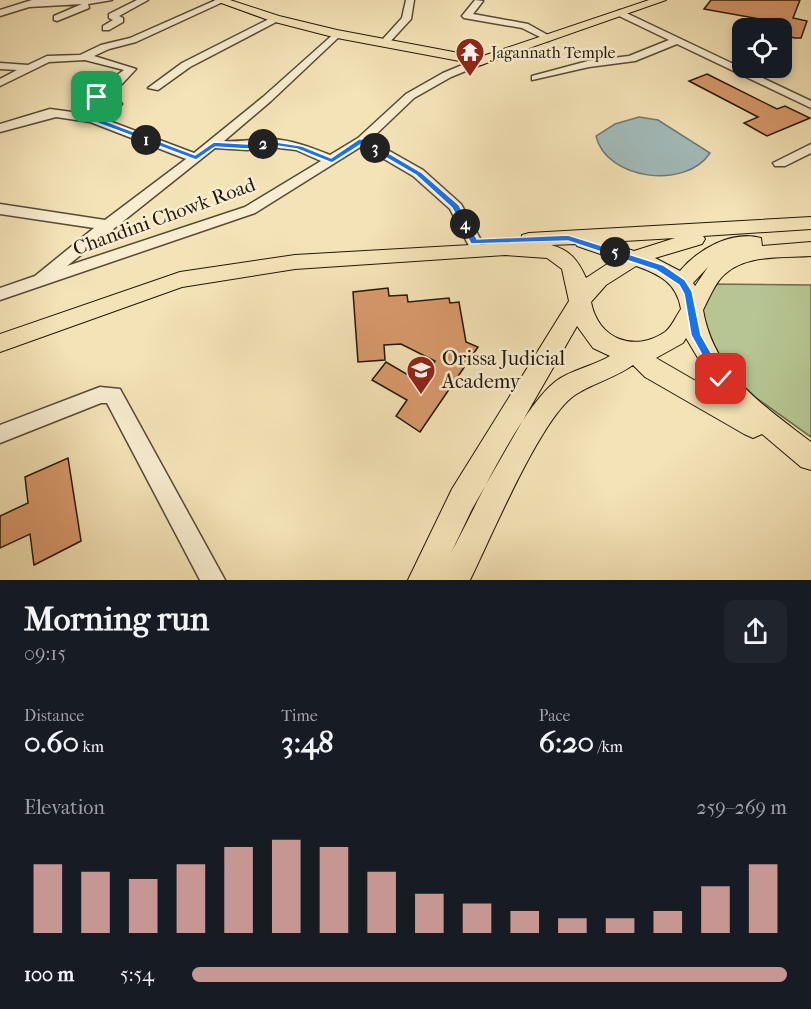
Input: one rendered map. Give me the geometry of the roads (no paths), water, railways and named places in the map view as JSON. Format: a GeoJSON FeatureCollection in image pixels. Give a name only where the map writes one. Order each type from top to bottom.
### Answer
{"type":"FeatureCollection","features":[{"type":"Feature","properties":{"kind":"main road"},"geometry":{"type":"LineString","coordinates":[[220,0],[275,19],[337,34],[481,61],[660,0]]}},
{"type":"Feature","properties":{"kind":"main road"},"geometry":{"type":"LineString","coordinates":[[0,330],[177,272],[230,260],[315,249],[568,238],[811,223]]}},
{"type":"Feature","properties":{"kind":"main road"},"geometry":{"type":"LineString","coordinates":[[423,580],[462,500],[588,289],[602,275],[635,260],[691,240],[737,228]]}},
{"type":"Feature","properties":{"kind":"main road"},"geometry":{"type":"LineString","coordinates":[[682,283],[709,252],[725,246],[811,237]]}},
{"type":"Feature","properties":{"kind":"main road"},"geometry":{"type":"LineString","coordinates":[[568,238],[595,244],[660,267],[682,283],[689,293],[696,335],[721,379],[742,403],[810,458]]}},
{"type":"Feature","properties":{"kind":"main road"},"geometry":{"type":"LineString","coordinates":[[0,343],[180,280],[275,265],[370,256],[504,248],[558,254],[570,265],[576,278],[583,317],[601,342],[617,349],[634,352],[657,348],[675,337],[684,326],[691,308],[716,270],[726,261],[738,257],[811,249]]}},
{"type":"Feature","properties":{"kind":"main road"},"geometry":{"type":"LineString","coordinates":[[634,352],[653,370],[810,458]]}},
{"type":"Feature","properties":{"kind":"main road"},"geometry":{"type":"LineString","coordinates":[[454,580],[512,465],[545,410],[565,388],[614,366],[634,352]]}},
{"type":"Feature","properties":{"kind":"street"},"geometry":{"type":"LineString","coordinates":[[32,5],[41,0]]}},
{"type":"Feature","properties":{"kind":"street"},"geometry":{"type":"LineString","coordinates":[[57,18],[101,0]]}},
{"type":"Feature","properties":{"kind":"street"},"geometry":{"type":"LineString","coordinates":[[0,14],[32,5],[108,0]]}},
{"type":"Feature","properties":{"kind":"street"},"geometry":{"type":"LineString","coordinates":[[106,28],[120,20],[112,16],[144,0]]}},
{"type":"Feature","properties":{"kind":"street"},"geometry":{"type":"LineString","coordinates":[[84,57],[105,47],[133,40],[220,0]]}},
{"type":"Feature","properties":{"kind":"street"},"geometry":{"type":"LineString","coordinates":[[385,42],[406,19],[410,0]]}},
{"type":"Feature","properties":{"kind":"street"},"geometry":{"type":"LineString","coordinates":[[479,2],[467,16],[525,26],[548,38]]}},
{"type":"Feature","properties":{"kind":"street"},"geometry":{"type":"LineString","coordinates":[[620,13],[811,105]]}},
{"type":"Feature","properties":{"kind":"street"},"geometry":{"type":"LineString","coordinates":[[154,88],[186,65],[275,19]]}},
{"type":"Feature","properties":{"kind":"street"},"geometry":{"type":"LineString","coordinates":[[35,282],[214,144],[295,77],[337,34]]}},
{"type":"Feature","properties":{"kind":"street"},"geometry":{"type":"LineString","coordinates":[[536,78],[588,64],[631,59],[678,40]]}},
{"type":"Feature","properties":{"kind":"street"},"geometry":{"type":"LineString","coordinates":[[0,83],[47,58],[84,57],[131,69],[118,82],[97,94],[97,97],[114,101],[116,104],[95,120]]}},
{"type":"Feature","properties":{"kind":"street","name":"Chandini Chowk Road"},"geometry":{"type":"LineString","coordinates":[[0,294],[250,210],[362,141],[410,96],[447,75],[481,61]]}},
{"type":"Feature","properties":{"kind":"street"},"geometry":{"type":"LineString","coordinates":[[0,66],[30,68]]}},
{"type":"Feature","properties":{"kind":"street"},"geometry":{"type":"LineString","coordinates":[[0,128],[21,124],[50,113],[95,120],[196,158]]}},
{"type":"Feature","properties":{"kind":"street"},"geometry":{"type":"LineString","coordinates":[[362,141],[418,173],[456,207],[474,242]]}},
{"type":"Feature","properties":{"kind":"street"},"geometry":{"type":"LineString","coordinates":[[214,144],[247,146],[270,143],[299,147],[332,161]]}},
{"type":"Feature","properties":{"kind":"street"},"geometry":{"type":"LineString","coordinates":[[780,163],[811,148]]}},
{"type":"Feature","properties":{"kind":"street"},"geometry":{"type":"LineString","coordinates":[[0,209],[106,225]]}},
{"type":"Feature","properties":{"kind":"street"},"geometry":{"type":"LineString","coordinates":[[0,434],[100,395],[113,395],[213,580]]}},
{"type":"Feature","properties":{"kind":"water"},"geometry":{"type":"Polygon","coordinates":[[[639,117],[658,120],[710,153],[699,165],[683,172],[648,175],[630,170],[615,162],[603,151],[596,136],[615,124],[639,117]]]}},
{"type":"Feature","properties":{"kind":"place","name":"Jagannath Temple"},"geometry":{"type":"Point","coordinates":[470,78]}},
{"type":"Feature","properties":{"kind":"place","name":"Orissa Judicial Academy"},"geometry":{"type":"Point","coordinates":[421,396]}}]}
